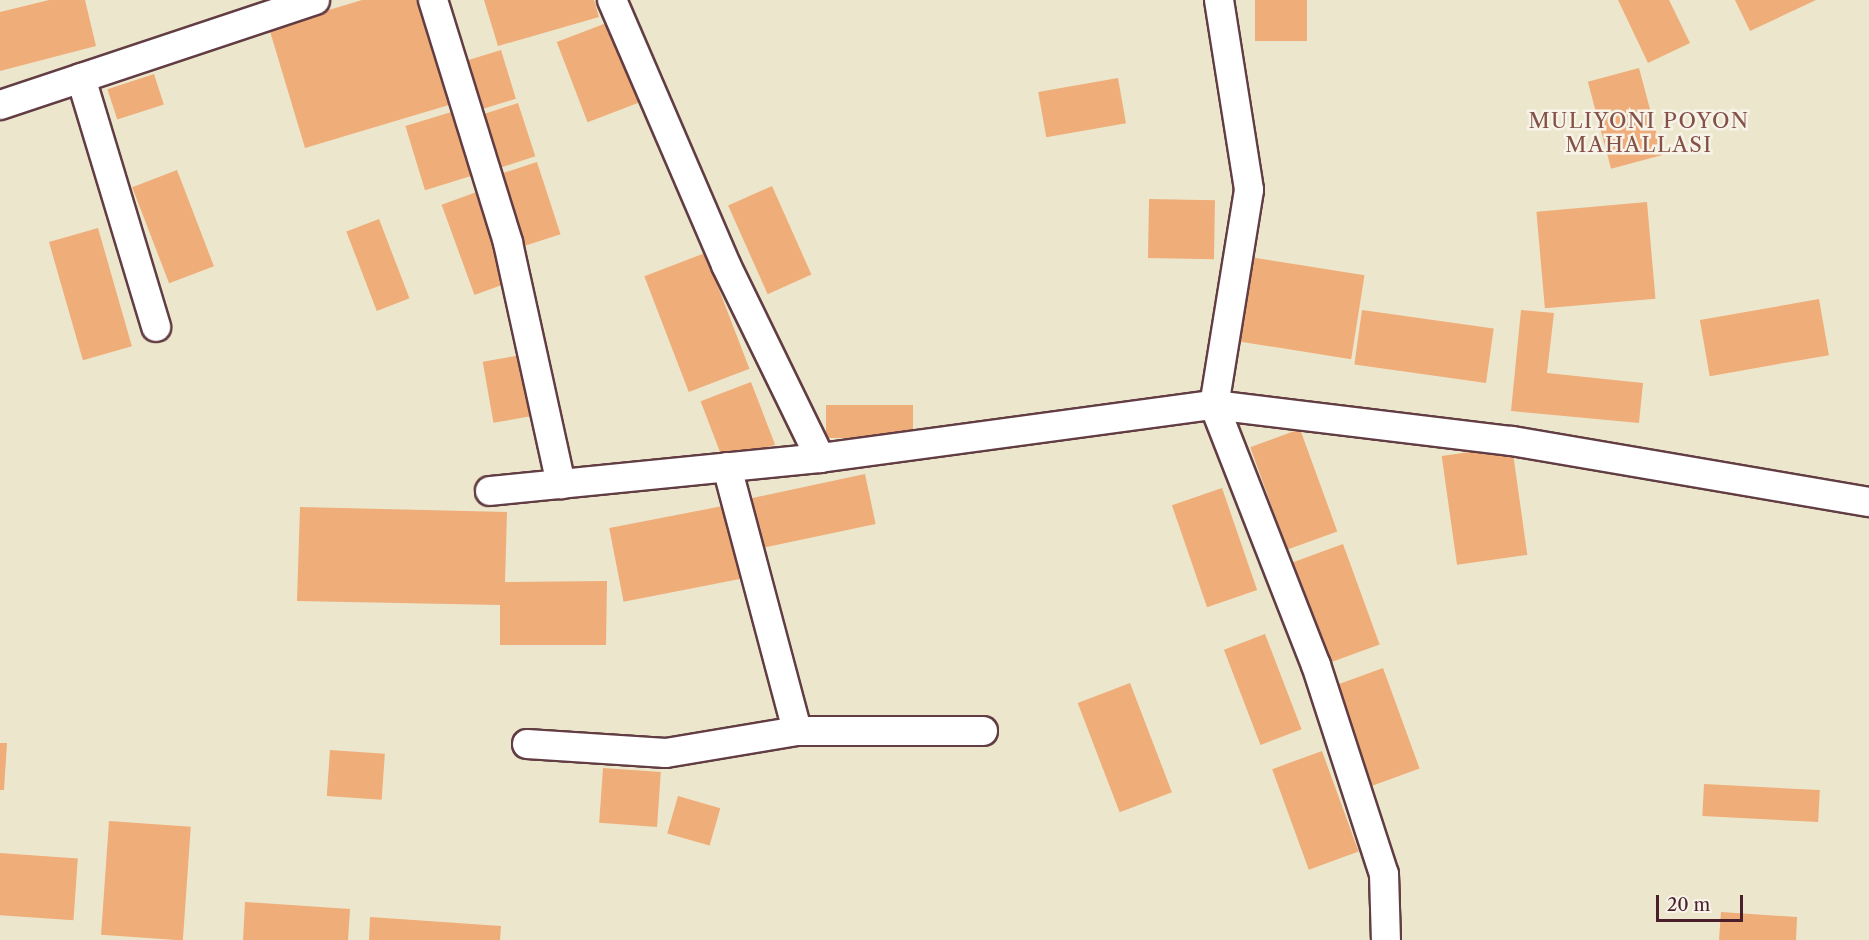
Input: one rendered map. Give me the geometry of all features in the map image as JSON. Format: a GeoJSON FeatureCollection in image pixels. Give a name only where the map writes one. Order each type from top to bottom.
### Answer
{"type":"FeatureCollection","features":[{"type":"Feature","properties":{"kind":"street"},"geometry":{"type":"LineString","coordinates":[[0,105],[81,78],[255,9],[315,0]]}},
{"type":"Feature","properties":{"kind":"street"},"geometry":{"type":"LineString","coordinates":[[433,0],[508,243],[561,484]]}},
{"type":"Feature","properties":{"kind":"street"},"geometry":{"type":"LineString","coordinates":[[612,0],[726,265],[820,458]]}},
{"type":"Feature","properties":{"kind":"street"},"geometry":{"type":"LineString","coordinates":[[1220,0],[1249,190],[1214,405],[1316,664],[1384,874],[1386,940]]}},
{"type":"Feature","properties":{"kind":"street"},"geometry":{"type":"LineString","coordinates":[[81,78],[156,327]]}},
{"type":"Feature","properties":{"kind":"street"},"geometry":{"type":"LineString","coordinates":[[490,491],[820,458],[1214,405],[1512,441],[1869,502]]}},
{"type":"Feature","properties":{"kind":"street"},"geometry":{"type":"LineString","coordinates":[[727,467],[797,731]]}},
{"type":"Feature","properties":{"kind":"street"},"geometry":{"type":"LineString","coordinates":[[527,744],[666,753],[797,731],[983,731]]}},
{"type":"Feature","properties":{"kind":"building"},"geometry":{"type":"Polygon","coordinates":[[[49,0],[85,0],[96,46],[0,71],[0,12],[49,0]]]}},
{"type":"Feature","properties":{"kind":"building"},"geometry":{"type":"Polygon","coordinates":[[[362,0],[428,0],[459,102],[305,148],[269,28],[362,0]]]}},
{"type":"Feature","properties":{"kind":"building"},"geometry":{"type":"Polygon","coordinates":[[[484,0],[594,0],[599,17],[498,46],[484,0]]]}},
{"type":"Feature","properties":{"kind":"building"},"geometry":{"type":"Polygon","coordinates":[[[1255,0],[1307,0],[1307,41],[1255,41],[1255,0]]]}},
{"type":"Feature","properties":{"kind":"building"},"geometry":{"type":"Polygon","coordinates":[[[1618,0],[1669,0],[1690,43],[1648,63],[1618,0]]]}},
{"type":"Feature","properties":{"kind":"building"},"geometry":{"type":"Polygon","coordinates":[[[1735,0],[1816,0],[1750,31],[1735,0]]]}},
{"type":"Feature","properties":{"kind":"building"},"geometry":{"type":"Polygon","coordinates":[[[609,22],[640,102],[588,122],[557,42],[609,22]]]}},
{"type":"Feature","properties":{"kind":"building"},"geometry":{"type":"Polygon","coordinates":[[[501,50],[516,99],[472,112],[457,63],[501,50]]]}},
{"type":"Feature","properties":{"kind":"building"},"geometry":{"type":"Polygon","coordinates":[[[1639,68],[1662,155],[1611,169],[1588,82],[1639,68]]]}},
{"type":"Feature","properties":{"kind":"building"},"geometry":{"type":"Polygon","coordinates":[[[154,74],[164,104],[117,120],[107,89],[154,74]]]}},
{"type":"Feature","properties":{"kind":"building"},"geometry":{"type":"Polygon","coordinates":[[[1118,78],[1126,123],[1046,137],[1038,92],[1118,78]]]}},
{"type":"Feature","properties":{"kind":"building"},"geometry":{"type":"Polygon","coordinates":[[[518,103],[535,156],[491,171],[473,118],[518,103]]]}},
{"type":"Feature","properties":{"kind":"building"},"geometry":{"type":"Polygon","coordinates":[[[458,110],[478,174],[425,190],[405,126],[458,110]]]}},
{"type":"Feature","properties":{"kind":"building"},"geometry":{"type":"Polygon","coordinates":[[[537,162],[560,234],[516,249],[492,177],[537,162]]]}},
{"type":"Feature","properties":{"kind":"building"},"geometry":{"type":"Polygon","coordinates":[[[177,170],[214,266],[169,283],[132,187],[177,170]]]}},
{"type":"Feature","properties":{"kind":"building"},"geometry":{"type":"Polygon","coordinates":[[[772,186],[811,275],[768,294],[728,206],[772,186]]]}},
{"type":"Feature","properties":{"kind":"building"},"geometry":{"type":"Polygon","coordinates":[[[482,190],[515,280],[474,295],[442,205],[482,190]]]}},
{"type":"Feature","properties":{"kind":"building"},"geometry":{"type":"Polygon","coordinates":[[[1149,199],[1215,200],[1214,259],[1148,258],[1149,199]]]}},
{"type":"Feature","properties":{"kind":"building"},"geometry":{"type":"Polygon","coordinates":[[[1647,202],[1655,299],[1545,308],[1536,212],[1647,202]]]}},
{"type":"Feature","properties":{"kind":"building"},"geometry":{"type":"Polygon","coordinates":[[[379,219],[409,298],[377,311],[346,232],[379,219]]]}},
{"type":"Feature","properties":{"kind":"building"},"geometry":{"type":"Polygon","coordinates":[[[98,228],[132,346],[83,360],[49,242],[98,228]]]}},
{"type":"Feature","properties":{"kind":"building"},"geometry":{"type":"Polygon","coordinates":[[[705,253],[749,369],[689,392],[644,276],[705,253]]]}},
{"type":"Feature","properties":{"kind":"building"},"geometry":{"type":"Polygon","coordinates":[[[1243,256],[1364,275],[1351,359],[1230,340],[1243,256]]]}},
{"type":"Feature","properties":{"kind":"building"},"geometry":{"type":"Polygon","coordinates":[[[1819,299],[1829,355],[1710,376],[1700,320],[1819,299]]]}},
{"type":"Feature","properties":{"kind":"building"},"geometry":{"type":"Polygon","coordinates":[[[1362,310],[1494,329],[1486,383],[1354,364],[1362,310]]]}},
{"type":"Feature","properties":{"kind":"building"},"geometry":{"type":"Polygon","coordinates":[[[1521,310],[1554,313],[1547,373],[1643,383],[1639,423],[1511,411],[1521,310]]]}},
{"type":"Feature","properties":{"kind":"building"},"geometry":{"type":"Polygon","coordinates":[[[527,354],[538,415],[493,423],[483,362],[527,354]]]}},
{"type":"Feature","properties":{"kind":"building"},"geometry":{"type":"Polygon","coordinates":[[[751,382],[775,445],[725,464],[701,401],[751,382]]]}},
{"type":"Feature","properties":{"kind":"building"},"geometry":{"type":"Polygon","coordinates":[[[826,405],[913,405],[913,438],[826,438],[826,405]]]}},
{"type":"Feature","properties":{"kind":"building"},"geometry":{"type":"Polygon","coordinates":[[[1300,429],[1337,531],[1287,550],[1250,447],[1300,429]]]}},
{"type":"Feature","properties":{"kind":"building"},"geometry":{"type":"Polygon","coordinates":[[[1512,446],[1527,555],[1457,565],[1442,456],[1512,446]]]}},
{"type":"Feature","properties":{"kind":"building"},"geometry":{"type":"Polygon","coordinates":[[[865,474],[876,524],[760,548],[750,499],[865,474]]]}},
{"type":"Feature","properties":{"kind":"building"},"geometry":{"type":"Polygon","coordinates":[[[1222,488],[1257,590],[1207,607],[1172,505],[1222,488]]]}},
{"type":"Feature","properties":{"kind":"building"},"geometry":{"type":"Polygon","coordinates":[[[728,505],[742,579],[624,602],[609,528],[728,505]]]}},
{"type":"Feature","properties":{"kind":"building"},"geometry":{"type":"Polygon","coordinates":[[[300,507],[507,512],[505,582],[607,581],[606,645],[500,645],[500,605],[297,601],[300,507]]]}},
{"type":"Feature","properties":{"kind":"building"},"geometry":{"type":"Polygon","coordinates":[[[1343,544],[1380,645],[1329,663],[1292,562],[1343,544]]]}},
{"type":"Feature","properties":{"kind":"building"},"geometry":{"type":"Polygon","coordinates":[[[1265,634],[1302,729],[1260,745],[1224,650],[1265,634]]]}},
{"type":"Feature","properties":{"kind":"building"},"geometry":{"type":"Polygon","coordinates":[[[1383,668],[1420,769],[1369,787],[1332,686],[1383,668]]]}},
{"type":"Feature","properties":{"kind":"building"},"geometry":{"type":"Polygon","coordinates":[[[1130,683],[1172,792],[1120,812],[1078,703],[1130,683]]]}},
{"type":"Feature","properties":{"kind":"building"},"geometry":{"type":"Polygon","coordinates":[[[0,743],[7,743],[4,790],[0,790],[0,743]]]}},
{"type":"Feature","properties":{"kind":"building"},"geometry":{"type":"Polygon","coordinates":[[[330,750],[385,754],[382,800],[327,796],[330,750]]]}},
{"type":"Feature","properties":{"kind":"building"},"geometry":{"type":"Polygon","coordinates":[[[1322,751],[1359,852],[1309,870],[1272,769],[1322,751]]]}},
{"type":"Feature","properties":{"kind":"building"},"geometry":{"type":"Polygon","coordinates":[[[603,768],[661,772],[657,827],[599,823],[603,768]]]}},
{"type":"Feature","properties":{"kind":"building"},"geometry":{"type":"Polygon","coordinates":[[[1704,784],[1820,790],[1818,822],[1702,816],[1704,784]]]}},
{"type":"Feature","properties":{"kind":"building"},"geometry":{"type":"Polygon","coordinates":[[[678,796],[720,808],[710,846],[667,833],[678,796]]]}},
{"type":"Feature","properties":{"kind":"building"},"geometry":{"type":"Polygon","coordinates":[[[109,821],[191,827],[183,940],[101,935],[109,821]]]}},
{"type":"Feature","properties":{"kind":"building"},"geometry":{"type":"Polygon","coordinates":[[[0,853],[78,858],[73,920],[0,915],[0,853]]]}},
{"type":"Feature","properties":{"kind":"building"},"geometry":{"type":"Polygon","coordinates":[[[245,902],[350,909],[348,940],[243,940],[245,902]]]}},
{"type":"Feature","properties":{"kind":"building"},"geometry":{"type":"Polygon","coordinates":[[[1721,912],[1797,917],[1796,940],[1719,940],[1721,912]]]}},
{"type":"Feature","properties":{"kind":"building"},"geometry":{"type":"Polygon","coordinates":[[[370,917],[501,926],[500,940],[369,940],[370,917]]]}},
{"type":"Feature","properties":{"kind":"district","name":"MULIYONI POYON MAHALLASI"},"geometry":{"type":"Point","coordinates":[1639,133]}}]}
